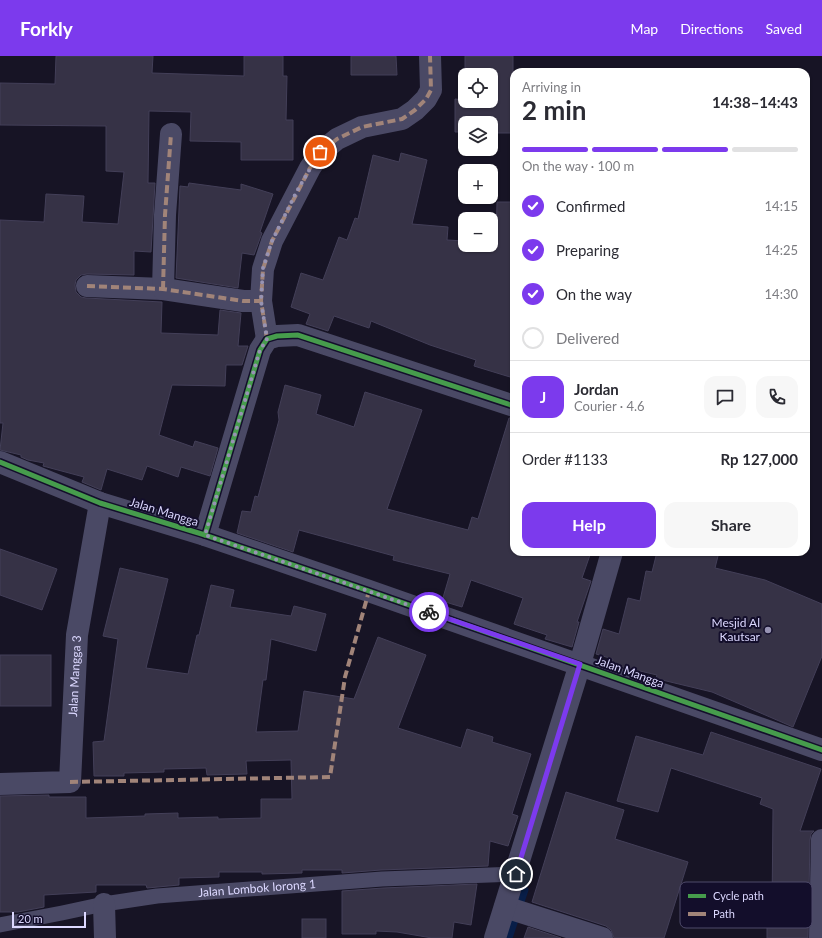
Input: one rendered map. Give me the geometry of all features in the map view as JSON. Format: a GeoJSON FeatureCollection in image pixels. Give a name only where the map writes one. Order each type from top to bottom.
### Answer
{"type":"FeatureCollection","features":[{"type":"Feature","properties":{"kind":"street"},"geometry":{"type":"LineString","coordinates":[[267,339],[261,301],[263,268],[272,241],[297,191],[320,152],[337,138],[362,127],[402,119],[426,100],[431,90],[430,56]]}},
{"type":"Feature","properties":{"kind":"street"},"geometry":{"type":"LineString","coordinates":[[163,289],[165,215],[170,134]]}},
{"type":"Feature","properties":{"kind":"street"},"geometry":{"type":"LineString","coordinates":[[87,286],[163,289],[235,300],[261,301]]}},
{"type":"Feature","properties":{"kind":"street"},"geometry":{"type":"LineString","coordinates":[[205,535],[260,350],[267,339],[277,336],[298,335],[510,405]]}},
{"type":"Feature","properties":{"kind":"street","name":"Jalan Mangga"},"geometry":{"type":"LineString","coordinates":[[0,462],[100,503],[205,535],[580,664],[822,750]]}},
{"type":"Feature","properties":{"kind":"street","name":"Jalan Mangga 3"},"geometry":{"type":"LineString","coordinates":[[0,784],[70,782],[77,635],[100,503]]}},
{"type":"Feature","properties":{"kind":"street"},"geometry":{"type":"LineString","coordinates":[[495,938],[580,664],[611,556]]}},
{"type":"Feature","properties":{"kind":"street"},"geometry":{"type":"LineString","coordinates":[[820,938],[822,840]]}},
{"type":"Feature","properties":{"kind":"street"},"geometry":{"type":"LineString","coordinates":[[104,904],[105,938]]}},
{"type":"Feature","properties":{"kind":"street"},"geometry":{"type":"LineString","coordinates":[[505,907],[602,938]]}},
{"type":"Feature","properties":{"kind":"lane","name":"Jalan Lombok lorong 1"},"geometry":{"type":"LineString","coordinates":[[0,925],[62,914],[104,904],[157,896],[382,879],[516,874]]}},
{"type":"Feature","properties":{"kind":"building"},"geometry":{"type":"Polygon","coordinates":[[[56,56],[153,56],[152,73],[244,76],[244,56],[283,56],[283,76],[287,76],[286,120],[293,120],[293,160],[241,160],[241,142],[190,141],[191,112],[149,111],[148,183],[155,183],[151,252],[134,251],[134,275],[81,275],[76,280],[75,285],[76,292],[81,297],[86,298],[162,302],[161,333],[218,335],[220,310],[241,313],[238,346],[248,346],[242,365],[226,365],[225,386],[172,385],[159,435],[193,447],[195,441],[218,448],[210,476],[181,467],[178,477],[147,466],[142,480],[107,469],[101,490],[82,482],[84,477],[43,466],[44,463],[28,460],[21,457],[21,455],[0,450],[3,423],[0,423],[0,220],[44,222],[46,194],[84,196],[82,222],[118,224],[124,172],[106,171],[106,126],[0,125],[0,83],[55,84],[56,56]]]}},
{"type":"Feature","properties":{"kind":"building"},"geometry":{"type":"Polygon","coordinates":[[[351,56],[396,56],[397,75],[351,75],[351,56]]]}},
{"type":"Feature","properties":{"kind":"building"},"geometry":{"type":"Polygon","coordinates":[[[465,56],[513,56],[513,68],[510,68],[510,133],[498,133],[498,116],[458,116],[458,132],[455,132],[455,99],[458,99],[458,108],[498,108],[498,68],[465,68],[465,56]]]}},
{"type":"Feature","properties":{"kind":"building"},"geometry":{"type":"Polygon","coordinates":[[[401,153],[427,160],[412,224],[448,227],[447,240],[458,241],[458,252],[498,252],[497,204],[498,202],[510,202],[510,377],[474,366],[476,360],[430,345],[371,321],[369,328],[334,316],[328,331],[306,324],[310,314],[291,307],[301,273],[323,280],[339,237],[347,240],[355,218],[358,219],[373,155],[399,162],[401,153]]]}},
{"type":"Feature","properties":{"kind":"building"},"geometry":{"type":"Polygon","coordinates":[[[189,183],[241,190],[241,184],[273,194],[254,255],[242,253],[238,288],[176,278],[180,186],[188,187],[189,183]]]}},
{"type":"Feature","properties":{"kind":"building"},"geometry":{"type":"Polygon","coordinates":[[[285,385],[321,395],[316,414],[354,427],[365,392],[422,410],[387,509],[468,530],[472,517],[478,519],[510,418],[510,556],[590,556],[582,578],[591,581],[577,622],[579,622],[572,647],[545,639],[547,635],[514,624],[523,598],[471,580],[462,607],[442,601],[450,574],[393,560],[394,556],[299,530],[293,552],[237,533],[242,511],[251,512],[255,496],[258,497],[279,420],[278,412],[285,385]]]}},
{"type":"Feature","properties":{"kind":"building"},"geometry":{"type":"Polygon","coordinates":[[[0,549],[57,569],[42,610],[0,595],[0,549]]]}},
{"type":"Feature","properties":{"kind":"building"},"geometry":{"type":"Polygon","coordinates":[[[656,556],[718,556],[715,568],[765,580],[822,604],[822,656],[793,727],[712,692],[658,679],[656,678],[657,675],[623,667],[612,663],[613,659],[596,654],[603,629],[619,634],[628,598],[640,601],[646,571],[652,572],[656,556]]]}},
{"type":"Feature","properties":{"kind":"building"},"geometry":{"type":"Polygon","coordinates":[[[120,568],[168,579],[146,668],[188,674],[211,585],[234,590],[230,607],[291,616],[294,606],[326,614],[316,651],[271,639],[266,680],[263,680],[256,732],[298,731],[304,691],[354,699],[378,637],[426,655],[398,728],[461,748],[467,729],[493,737],[492,742],[531,754],[512,814],[518,816],[508,846],[490,841],[488,866],[342,873],[342,870],[302,870],[302,873],[262,874],[262,872],[219,872],[219,877],[179,878],[179,885],[147,888],[146,885],[96,885],[96,892],[44,895],[44,907],[18,912],[0,912],[0,796],[49,795],[49,797],[86,797],[86,818],[145,816],[145,814],[178,813],[178,818],[261,818],[261,799],[292,799],[291,760],[246,761],[247,774],[207,775],[206,768],[164,769],[164,772],[124,773],[124,776],[94,776],[93,742],[104,741],[118,639],[103,636],[120,568]]]}},
{"type":"Feature","properties":{"kind":"building"},"geometry":{"type":"Polygon","coordinates":[[[0,655],[51,655],[51,706],[0,706],[0,655]]]}},
{"type":"Feature","properties":{"kind":"building"},"geometry":{"type":"Polygon","coordinates":[[[711,732],[821,769],[800,831],[814,831],[811,834],[810,840],[809,882],[772,882],[773,809],[760,804],[762,798],[671,768],[658,812],[617,801],[636,736],[703,755],[711,732]]]}},
{"type":"Feature","properties":{"kind":"building"},"geometry":{"type":"Polygon","coordinates":[[[566,792],[624,810],[615,839],[688,862],[682,882],[680,882],[680,887],[664,938],[614,938],[611,930],[606,926],[532,902],[566,792]]]}},
{"type":"Feature","properties":{"kind":"building"},"geometry":{"type":"Polygon","coordinates":[[[477,884],[471,925],[454,922],[452,938],[432,938],[397,932],[376,931],[376,934],[342,934],[342,891],[477,884]]]}},
{"type":"Feature","properties":{"kind":"building"},"geometry":{"type":"Polygon","coordinates":[[[302,919],[326,919],[326,938],[302,938],[302,919]]]}},
{"type":"Feature","properties":{"kind":"building"},"geometry":{"type":"Polygon","coordinates":[[[528,927],[561,938],[524,938],[528,927]]]}},
{"type":"Feature","properties":{"kind":"building"},"geometry":{"type":"Polygon","coordinates":[[[767,928],[808,928],[808,938],[767,938],[767,928]]]}},
{"type":"Feature","properties":{"kind":"waterway"},"geometry":{"type":"LineString","coordinates":[[509,938],[525,890]]}},
{"type":"Feature","properties":{"kind":"marked path"},"geometry":{"type":"LineString","coordinates":[[267,339],[261,301],[263,269],[272,241],[310,168],[320,153],[337,139],[362,127],[402,119],[415,110],[426,99],[431,90],[430,56]]}},
{"type":"Feature","properties":{"kind":"marked path"},"geometry":{"type":"LineString","coordinates":[[163,289],[165,215],[171,134]]}},
{"type":"Feature","properties":{"kind":"marked path"},"geometry":{"type":"LineString","coordinates":[[87,286],[163,289],[243,301],[261,301]]}},
{"type":"Feature","properties":{"kind":"marked path"},"geometry":{"type":"LineString","coordinates":[[70,782],[330,777],[345,677],[369,591]]}},
{"type":"Feature","properties":{"kind":"cycle path"},"geometry":{"type":"LineString","coordinates":[[205,535],[260,350],[267,339],[277,336],[298,335],[510,405]]}},
{"type":"Feature","properties":{"kind":"cycle path"},"geometry":{"type":"LineString","coordinates":[[0,462],[100,503],[205,535],[369,591],[822,750]]}},
{"type":"Feature","properties":{"kind":"way so far"},"geometry":{"type":"LineString","coordinates":[[320,152],[297,191],[272,241],[263,268],[261,301],[262,316],[267,339],[260,350],[205,535],[429,612]]}},
{"type":"Feature","properties":{"kind":"place","name":"Mesjid Al Kautsar"},"geometry":{"type":"Point","coordinates":[768,630]}},
{"type":"Feature","properties":{"kind":"route"},"geometry":{"type":"LineString","coordinates":[[429,612],[580,664],[516,874]]}}]}
